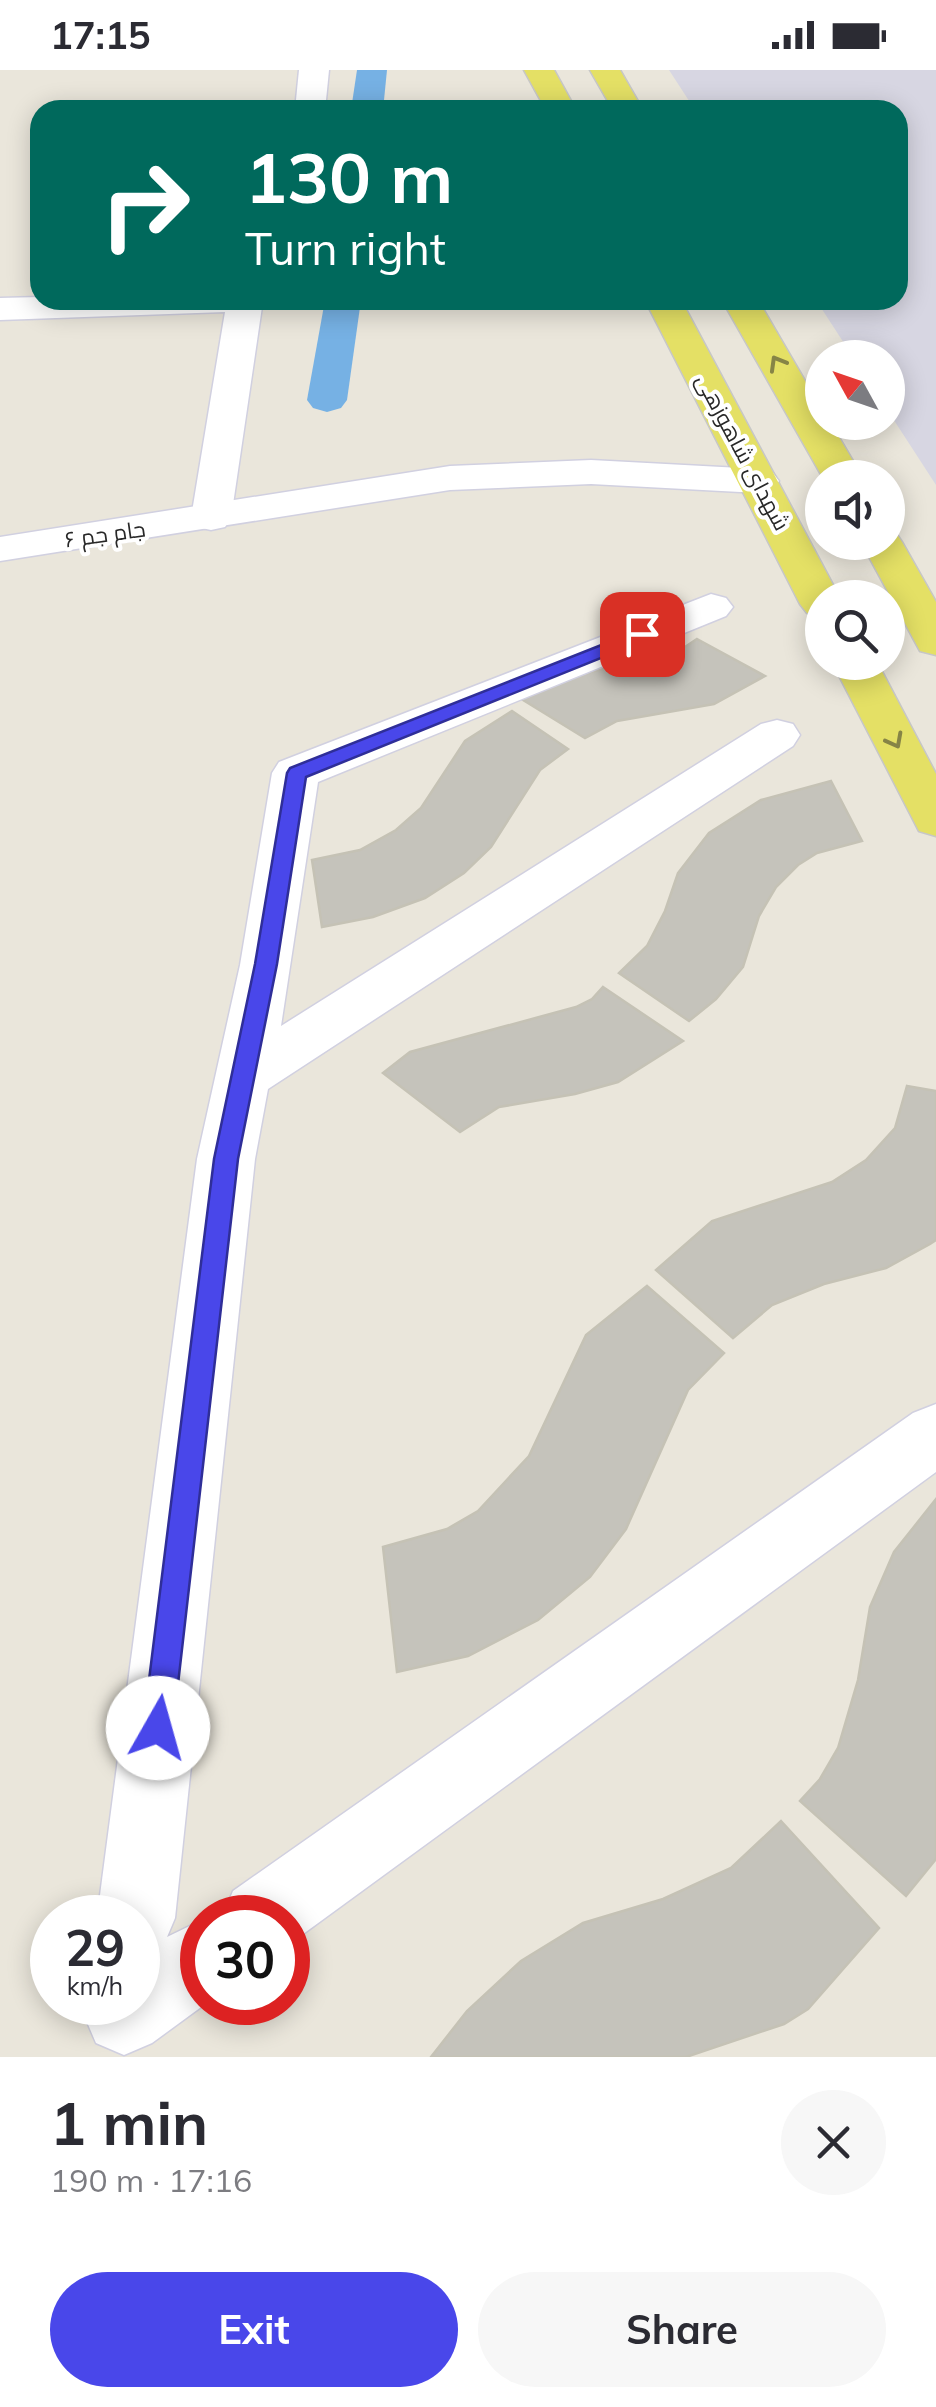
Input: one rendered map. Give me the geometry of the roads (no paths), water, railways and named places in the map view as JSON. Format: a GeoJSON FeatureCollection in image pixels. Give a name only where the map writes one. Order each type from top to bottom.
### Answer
{"type":"FeatureCollection","features":[{"type":"Feature","properties":{"kind":"main road"},"geometry":{"type":"LineString","coordinates":[[539,70],[556,100]]}},
{"type":"Feature","properties":{"kind":"main road"},"geometry":{"type":"LineString","coordinates":[[605,70],[622,100]]}},
{"type":"Feature","properties":{"kind":"main road","name":"شهدای شاهوزهی"},"geometry":{"type":"LineString","coordinates":[[668,310],[810,580]]}},
{"type":"Feature","properties":{"kind":"main road"},"geometry":{"type":"LineString","coordinates":[[746,310],[833,460]]}},
{"type":"Feature","properties":{"kind":"main road"},"geometry":{"type":"LineString","coordinates":[[891,560],[936,641]]}},
{"type":"Feature","properties":{"kind":"main road"},"geometry":{"type":"LineString","coordinates":[[863,680],[936,819]]}},
{"type":"Feature","properties":{"kind":"street"},"geometry":{"type":"LineString","coordinates":[[311,100],[314,70]]}},
{"type":"Feature","properties":{"kind":"street"},"geometry":{"type":"LineString","coordinates":[[0,309],[30,308]]}},
{"type":"Feature","properties":{"kind":"street"},"geometry":{"type":"LineString","coordinates":[[210,518],[243,310]]}},
{"type":"Feature","properties":{"kind":"street","name":"جام جم ۶"},"geometry":{"type":"LineString","coordinates":[[0,549],[450,478],[591,472],[758,481]]}},
{"type":"Feature","properties":{"kind":"street"},"geometry":{"type":"LineString","coordinates":[[139,1895],[223,1178],[266,964],[296,773],[711,607]]}},
{"type":"Feature","properties":{"kind":"street"},"geometry":{"type":"LineString","coordinates":[[243,1077],[777,735]]}},
{"type":"Feature","properties":{"kind":"street"},"geometry":{"type":"LineString","coordinates":[[292,1895],[936,1434]]}},
{"type":"Feature","properties":{"kind":"street"},"geometry":{"type":"LineString","coordinates":[[160,1994],[180,1977]]}},
{"type":"Feature","properties":{"kind":"waterway"},"geometry":{"type":"LineString","coordinates":[[368,100],[372,70]]}},
{"type":"Feature","properties":{"kind":"waterway"},"geometry":{"type":"LineString","coordinates":[[327,400],[341,310]]}}]}
